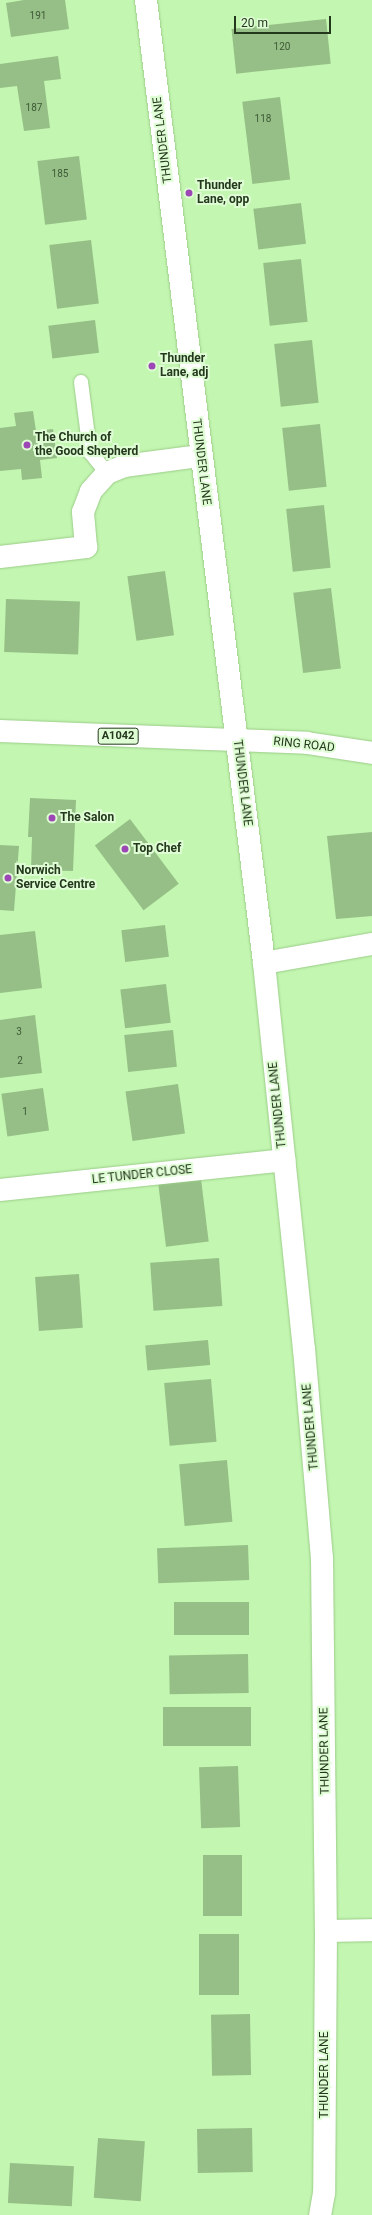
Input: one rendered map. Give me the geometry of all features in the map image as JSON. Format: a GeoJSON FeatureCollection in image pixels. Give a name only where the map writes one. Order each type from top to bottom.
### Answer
{"type":"FeatureCollection","features":[{"type":"Feature","properties":{"kind":"main road","name":"THUNDER LANE"},"geometry":{"type":"LineString","coordinates":[[146,0],[200,456],[264,963],[304,1349],[322,1558],[326,1930],[324,2193],[320,2215]]}},
{"type":"Feature","properties":{"kind":"main road"},"geometry":{"type":"LineString","coordinates":[[0,557],[86,547],[83,512],[92,491],[107,473],[124,466],[200,456]]}},
{"type":"Feature","properties":{"kind":"main road","name":"A1042"},"geometry":{"type":"LineString","coordinates":[[0,731],[236,739]]}},
{"type":"Feature","properties":{"kind":"main road","name":"RING ROAD"},"geometry":{"type":"LineString","coordinates":[[236,739],[307,743],[372,753]]}},
{"type":"Feature","properties":{"kind":"main road"},"geometry":{"type":"LineString","coordinates":[[264,963],[372,944]]}},
{"type":"Feature","properties":{"kind":"main road","name":"LE TUNDER CLOSE"},"geometry":{"type":"LineString","coordinates":[[0,1190],[284,1160]]}},
{"type":"Feature","properties":{"kind":"main road"},"geometry":{"type":"LineString","coordinates":[[326,1930],[372,1930]]}},
{"type":"Feature","properties":{"kind":"lane"},"geometry":{"type":"LineString","coordinates":[[81,382],[90,452],[107,473]]}},
{"type":"Feature","properties":{"kind":"building"},"geometry":{"type":"Polygon","coordinates":[[[24,0],[65,0],[69,29],[11,37],[6,3],[24,0]]]}},
{"type":"Feature","properties":{"kind":"building"},"geometry":{"type":"Polygon","coordinates":[[[326,19],[331,64],[236,74],[232,29],[326,19]]]}},
{"type":"Feature","properties":{"kind":"building"},"geometry":{"type":"Polygon","coordinates":[[[58,56],[61,79],[44,81],[50,128],[24,131],[17,86],[0,88],[0,64],[58,56]]]}},
{"type":"Feature","properties":{"kind":"building"},"geometry":{"type":"Polygon","coordinates":[[[280,97],[290,179],[252,184],[242,102],[280,97]]]}},
{"type":"Feature","properties":{"kind":"building"},"geometry":{"type":"Polygon","coordinates":[[[79,156],[87,220],[45,225],[37,161],[79,156]]]}},
{"type":"Feature","properties":{"kind":"building"},"geometry":{"type":"Polygon","coordinates":[[[301,203],[306,244],[258,250],[253,209],[301,203]]]}},
{"type":"Feature","properties":{"kind":"building"},"geometry":{"type":"Polygon","coordinates":[[[91,240],[99,304],[57,309],[49,245],[91,240]]]}},
{"type":"Feature","properties":{"kind":"building"},"geometry":{"type":"Polygon","coordinates":[[[301,259],[308,322],[270,326],[263,263],[301,259]]]}},
{"type":"Feature","properties":{"kind":"building"},"geometry":{"type":"Polygon","coordinates":[[[95,320],[99,353],[52,358],[48,326],[95,320]]]}},
{"type":"Feature","properties":{"kind":"building"},"geometry":{"type":"Polygon","coordinates":[[[312,340],[319,403],[281,407],[274,344],[312,340]]]}},
{"type":"Feature","properties":{"kind":"building","name":"The Church of the Good Shepherd"},"geometry":{"type":"Polygon","coordinates":[[[33,411],[36,431],[53,429],[57,458],[40,460],[42,478],[22,480],[21,469],[0,471],[0,428],[16,426],[14,413],[33,411]]]}},
{"type":"Feature","properties":{"kind":"building"},"geometry":{"type":"Polygon","coordinates":[[[320,424],[327,487],[289,491],[282,428],[320,424]]]}},
{"type":"Feature","properties":{"kind":"building"},"geometry":{"type":"Polygon","coordinates":[[[324,505],[331,568],[293,572],[286,509],[324,505]]]}},
{"type":"Feature","properties":{"kind":"building"},"geometry":{"type":"Polygon","coordinates":[[[165,571],[174,635],[136,641],[127,576],[165,571]]]}},
{"type":"Feature","properties":{"kind":"building"},"geometry":{"type":"Polygon","coordinates":[[[331,588],[341,668],[303,673],[293,593],[331,588]]]}},
{"type":"Feature","properties":{"kind":"building"},"geometry":{"type":"Polygon","coordinates":[[[6,599],[80,602],[78,655],[4,652],[6,599]]]}},
{"type":"Feature","properties":{"kind":"building","name":"The Salon"},"geometry":{"type":"Polygon","coordinates":[[[30,798],[76,800],[73,871],[31,870],[32,837],[28,837],[30,798]]]}},
{"type":"Feature","properties":{"kind":"building"},"geometry":{"type":"Polygon","coordinates":[[[130,819],[179,884],[144,910],[95,845],[130,819]]]}},
{"type":"Feature","properties":{"kind":"building"},"geometry":{"type":"Polygon","coordinates":[[[372,832],[372,916],[336,919],[327,836],[372,832]]]}},
{"type":"Feature","properties":{"kind":"building","name":"Norwich Service Centre"},"geometry":{"type":"Polygon","coordinates":[[[0,845],[19,846],[14,911],[0,910],[0,845]]]}},
{"type":"Feature","properties":{"kind":"building"},"geometry":{"type":"Polygon","coordinates":[[[165,925],[169,957],[125,962],[121,930],[165,925]]]}},
{"type":"Feature","properties":{"kind":"building"},"geometry":{"type":"Polygon","coordinates":[[[35,931],[42,988],[0,993],[0,935],[35,931]]]}},
{"type":"Feature","properties":{"kind":"building"},"geometry":{"type":"Polygon","coordinates":[[[166,984],[171,1023],[125,1028],[120,990],[166,984]]]}},
{"type":"Feature","properties":{"kind":"building"},"geometry":{"type":"Polygon","coordinates":[[[35,1015],[42,1073],[0,1078],[0,1020],[35,1015]]]}},
{"type":"Feature","properties":{"kind":"building"},"geometry":{"type":"Polygon","coordinates":[[[173,1030],[177,1067],[128,1072],[124,1035],[173,1030]]]}},
{"type":"Feature","properties":{"kind":"building"},"geometry":{"type":"Polygon","coordinates":[[[178,1084],[185,1134],[132,1141],[126,1091],[178,1084]]]}},
{"type":"Feature","properties":{"kind":"building"},"geometry":{"type":"Polygon","coordinates":[[[43,1088],[49,1131],[7,1136],[1,1094],[43,1088]]]}},
{"type":"Feature","properties":{"kind":"building"},"geometry":{"type":"Polygon","coordinates":[[[201,1179],[209,1242],[166,1247],[158,1184],[201,1179]]]}},
{"type":"Feature","properties":{"kind":"building"},"geometry":{"type":"Polygon","coordinates":[[[219,1258],[222,1306],[154,1311],[150,1263],[219,1258]]]}},
{"type":"Feature","properties":{"kind":"building"},"geometry":{"type":"Polygon","coordinates":[[[79,1274],[83,1328],[39,1331],[35,1277],[79,1274]]]}},
{"type":"Feature","properties":{"kind":"building"},"geometry":{"type":"Polygon","coordinates":[[[208,1340],[210,1365],[147,1370],[145,1345],[208,1340]]]}},
{"type":"Feature","properties":{"kind":"building"},"geometry":{"type":"Polygon","coordinates":[[[211,1379],[216,1442],[170,1446],[164,1383],[211,1379]]]}},
{"type":"Feature","properties":{"kind":"building"},"geometry":{"type":"Polygon","coordinates":[[[227,1460],[232,1522],[185,1526],[179,1464],[227,1460]]]}},
{"type":"Feature","properties":{"kind":"building"},"geometry":{"type":"Polygon","coordinates":[[[248,1545],[249,1580],[158,1583],[157,1548],[248,1545]]]}},
{"type":"Feature","properties":{"kind":"building"},"geometry":{"type":"Polygon","coordinates":[[[174,1602],[249,1602],[249,1635],[174,1635],[174,1602]]]}},
{"type":"Feature","properties":{"kind":"building"},"geometry":{"type":"Polygon","coordinates":[[[248,1654],[249,1693],[170,1694],[169,1655],[248,1654]]]}},
{"type":"Feature","properties":{"kind":"building"},"geometry":{"type":"Polygon","coordinates":[[[163,1707],[251,1707],[251,1746],[163,1746],[163,1707]]]}},
{"type":"Feature","properties":{"kind":"building"},"geometry":{"type":"Polygon","coordinates":[[[238,1766],[240,1827],[201,1828],[199,1767],[238,1766]]]}},
{"type":"Feature","properties":{"kind":"building"},"geometry":{"type":"Polygon","coordinates":[[[203,1855],[242,1855],[242,1916],[203,1916],[203,1855]]]}},
{"type":"Feature","properties":{"kind":"building"},"geometry":{"type":"Polygon","coordinates":[[[199,1934],[239,1934],[239,1995],[199,1995],[199,1934]]]}},
{"type":"Feature","properties":{"kind":"building"},"geometry":{"type":"Polygon","coordinates":[[[250,2014],[251,2075],[212,2076],[211,2015],[250,2014]]]}},
{"type":"Feature","properties":{"kind":"building"},"geometry":{"type":"Polygon","coordinates":[[[252,2128],[253,2172],[198,2173],[197,2129],[252,2128]]]}},
{"type":"Feature","properties":{"kind":"building"},"geometry":{"type":"Polygon","coordinates":[[[98,2138],[145,2141],[141,2201],[94,2198],[98,2138]]]}},
{"type":"Feature","properties":{"kind":"building"},"geometry":{"type":"Polygon","coordinates":[[[10,2163],[74,2166],[72,2206],[8,2203],[10,2163]]]}},
{"type":"Feature","properties":{"kind":"place","name":"Thunder Lane, opp"},"geometry":{"type":"Point","coordinates":[189,193]}},
{"type":"Feature","properties":{"kind":"place","name":"Thunder Lane, adj"},"geometry":{"type":"Point","coordinates":[152,366]}},
{"type":"Feature","properties":{"kind":"place","name":"The Church of the Good Shepherd"},"geometry":{"type":"Point","coordinates":[27,445]}},
{"type":"Feature","properties":{"kind":"place","name":"The Salon"},"geometry":{"type":"Point","coordinates":[52,818]}},
{"type":"Feature","properties":{"kind":"place","name":"Top Chef"},"geometry":{"type":"Point","coordinates":[125,849]}},
{"type":"Feature","properties":{"kind":"place","name":"Norwich Service Centre"},"geometry":{"type":"Point","coordinates":[8,878]}}]}
